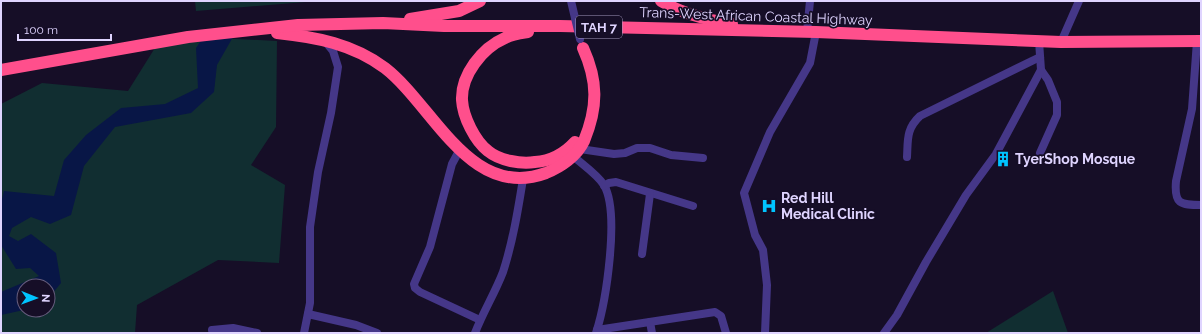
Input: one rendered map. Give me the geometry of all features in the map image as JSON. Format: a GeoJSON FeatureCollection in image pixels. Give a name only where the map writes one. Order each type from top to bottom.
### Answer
{"type":"FeatureCollection","features":[{"type":"Feature","properties":{"kind":"highway"},"geometry":{"type":"LineString","coordinates":[[383,23],[459,11],[480,1]]}},
{"type":"Feature","properties":{"kind":"highway"},"geometry":{"type":"LineString","coordinates":[[661,1],[668,6],[712,20],[807,32]]}},
{"type":"Feature","properties":{"kind":"highway","name":"Trans-West African Coastal Highway"},"geometry":{"type":"LineString","coordinates":[[1,70],[126,47],[298,25],[383,23],[444,26],[560,26],[807,32],[1061,42],[1199,41]]}},
{"type":"Feature","properties":{"kind":"highway"},"geometry":{"type":"LineString","coordinates":[[560,26],[504,38],[480,56],[470,69],[462,100],[468,121],[489,152],[506,160],[526,163],[547,161],[568,150],[579,138],[586,122],[590,106],[588,67],[582,43]]}},
{"type":"Feature","properties":{"kind":"highway"},"geometry":{"type":"LineString","coordinates":[[254,30],[310,36],[351,48],[385,68],[415,98],[459,151],[484,169],[502,176],[523,178],[556,169],[576,153],[592,120],[595,104],[591,66],[582,43]]}},
{"type":"Feature","properties":{"kind":"street"},"geometry":{"type":"LineString","coordinates":[[571,1],[582,43]]}},
{"type":"Feature","properties":{"kind":"street"},"geometry":{"type":"LineString","coordinates":[[765,333],[767,286],[763,250],[755,235],[744,193],[770,132],[810,63],[807,32],[810,1]]}},
{"type":"Feature","properties":{"kind":"street"},"geometry":{"type":"LineString","coordinates":[[1061,42],[1079,1]]}},
{"type":"Feature","properties":{"kind":"street"},"geometry":{"type":"LineString","coordinates":[[304,333],[310,303],[310,227],[318,172],[331,113],[338,67],[333,51],[324,40]]}},
{"type":"Feature","properties":{"kind":"street"},"geometry":{"type":"LineString","coordinates":[[1039,41],[1041,70],[1048,80],[1057,102],[1057,115],[1040,152]]}},
{"type":"Feature","properties":{"kind":"street"},"geometry":{"type":"LineString","coordinates":[[1199,41],[1192,109],[1176,181],[1175,193],[1176,199],[1181,204],[1201,205]]}},
{"type":"Feature","properties":{"kind":"street"},"geometry":{"type":"LineString","coordinates":[[907,157],[908,131],[920,116],[997,80],[1040,57]]}},
{"type":"Feature","properties":{"kind":"street"},"geometry":{"type":"LineString","coordinates":[[884,333],[897,315],[926,262],[966,195],[996,154],[1041,70]]}},
{"type":"Feature","properties":{"kind":"street"},"geometry":{"type":"LineString","coordinates":[[576,153],[614,154],[625,153],[637,148],[650,148],[672,155],[703,158]]}},
{"type":"Feature","properties":{"kind":"street"},"geometry":{"type":"LineString","coordinates":[[459,151],[452,164],[430,247],[414,284],[415,288],[420,292],[480,320]]}},
{"type":"Feature","properties":{"kind":"street"},"geometry":{"type":"LineString","coordinates":[[576,153],[604,186],[612,212],[608,276],[597,331],[715,312],[721,316],[726,333]]}},
{"type":"Feature","properties":{"kind":"street"},"geometry":{"type":"LineString","coordinates":[[475,333],[480,320],[492,299],[503,272],[517,221],[523,178]]}},
{"type":"Feature","properties":{"kind":"street"},"geometry":{"type":"LineString","coordinates":[[604,186],[609,183],[616,182],[650,194],[693,206]]}},
{"type":"Feature","properties":{"kind":"street"},"geometry":{"type":"LineString","coordinates":[[642,254],[650,194]]}},
{"type":"Feature","properties":{"kind":"street"},"geometry":{"type":"LineString","coordinates":[[308,314],[356,324],[376,333]]}},
{"type":"Feature","properties":{"kind":"street"},"geometry":{"type":"LineString","coordinates":[[650,322],[652,333]]}},
{"type":"Feature","properties":{"kind":"street"},"geometry":{"type":"LineString","coordinates":[[212,330],[233,328],[257,333]]}},
{"type":"Feature","properties":{"kind":"green space"},"geometry":{"type":"Polygon","coordinates":[[[195,1],[318,1],[196,11],[195,1]]]}},
{"type":"Feature","properties":{"kind":"green space"},"geometry":{"type":"Polygon","coordinates":[[[197,37],[277,41],[276,127],[251,165],[285,185],[279,263],[218,260],[137,305],[135,333],[1,333],[1,104],[42,83],[128,91],[158,43],[197,37]]]}},
{"type":"Feature","properties":{"kind":"green space"},"geometry":{"type":"Polygon","coordinates":[[[1053,291],[1068,333],[986,333],[1053,291]]]}},
{"type":"Feature","properties":{"kind":"shaded area"},"geometry":{"type":"Polygon","coordinates":[[[204,36],[233,37],[217,65],[214,92],[191,113],[115,127],[84,166],[71,215],[50,224],[31,217],[12,228],[9,236],[18,241],[31,234],[56,253],[61,283],[56,289],[56,278],[34,278],[39,276],[30,268],[16,269],[1,245],[1,203],[4,191],[54,196],[64,160],[86,135],[121,108],[165,104],[198,88],[196,48],[204,36]]]}},
{"type":"Feature","properties":{"kind":"shaded area"},"geometry":{"type":"Polygon","coordinates":[[[16,286],[16,312],[1,315],[1,292],[16,286]]]}},
{"type":"Feature","properties":{"kind":"place","name":"TyerShop Mosque"},"geometry":{"type":"Point","coordinates":[1003,159]}},
{"type":"Feature","properties":{"kind":"place","name":"Red Hill Medical Clinic"},"geometry":{"type":"Point","coordinates":[769,206]}}]}
